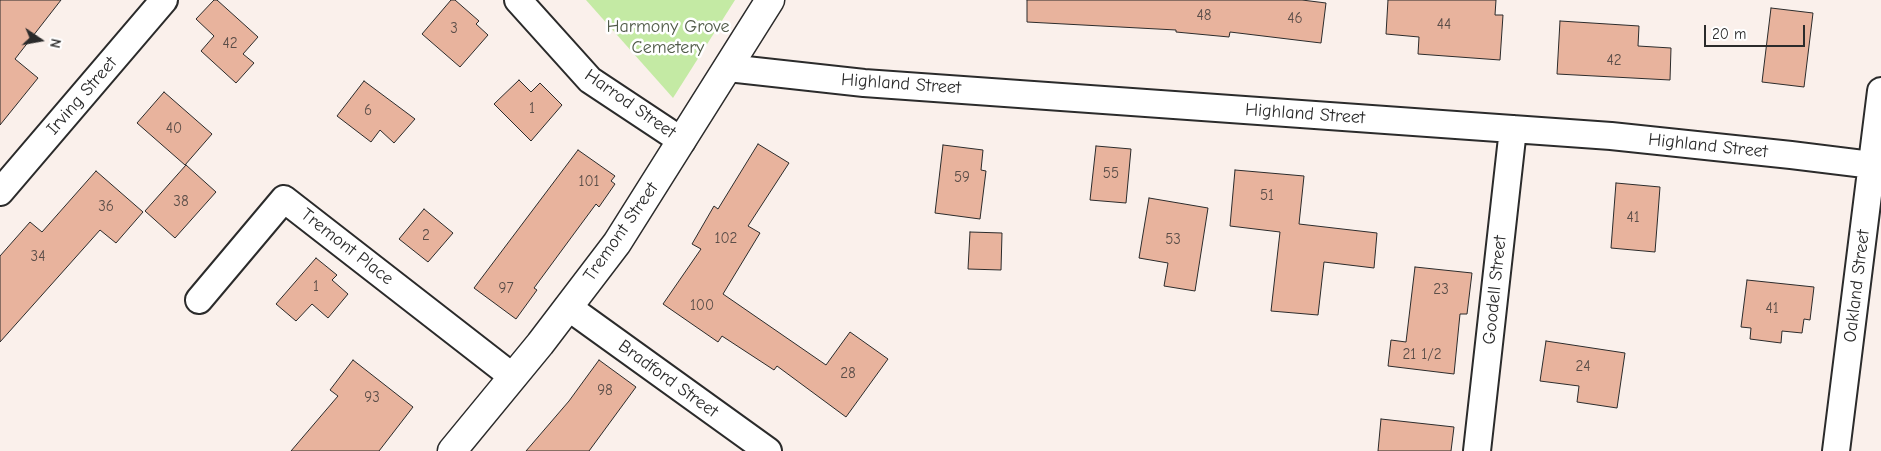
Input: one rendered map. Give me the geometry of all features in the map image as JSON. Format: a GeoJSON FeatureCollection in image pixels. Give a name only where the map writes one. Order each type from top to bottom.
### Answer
{"type":"FeatureCollection","features":[{"type":"Feature","properties":{"kind":"street","name":"Irving Street"},"geometry":{"type":"LineString","coordinates":[[0,192],[164,0]]}},
{"type":"Feature","properties":{"kind":"street","name":"Harrod Street"},"geometry":{"type":"LineString","coordinates":[[518,0],[590,80],[682,141]]}},
{"type":"Feature","properties":{"kind":"street","name":"Tremont Street"},"geometry":{"type":"LineString","coordinates":[[452,451],[513,377],[617,243],[770,0]]}},
{"type":"Feature","properties":{"kind":"street","name":"Highland Street"},"geometry":{"type":"LineString","coordinates":[[728,68],[864,83],[1611,136],[1877,166]]}},
{"type":"Feature","properties":{"kind":"street","name":"Oakland Street"},"geometry":{"type":"LineString","coordinates":[[1836,451],[1877,166],[1881,91]]}},
{"type":"Feature","properties":{"kind":"street","name":"Goodell Street"},"geometry":{"type":"LineString","coordinates":[[1477,451],[1513,129]]}},
{"type":"Feature","properties":{"kind":"street","name":"Tremont Place"},"geometry":{"type":"LineString","coordinates":[[200,300],[284,199],[513,377]]}},
{"type":"Feature","properties":{"kind":"street","name":"Bradford Street"},"geometry":{"type":"LineString","coordinates":[[568,307],[768,451]]}},
{"type":"Feature","properties":{"kind":"green space","name":"Harmony Grove Cemetery"},"geometry":{"type":"Polygon","coordinates":[[[586,0],[735,0],[673,98],[586,0]]]}},
{"type":"Feature","properties":{"kind":"building"},"geometry":{"type":"Polygon","coordinates":[[[0,0],[61,0],[15,59],[38,78],[0,125],[0,0]]]}},
{"type":"Feature","properties":{"kind":"building"},"geometry":{"type":"Polygon","coordinates":[[[214,0],[217,0],[258,37],[243,54],[254,63],[236,83],[201,51],[214,36],[196,19],[214,0]]]}},
{"type":"Feature","properties":{"kind":"building"},"geometry":{"type":"Polygon","coordinates":[[[451,0],[455,0],[479,21],[476,24],[488,35],[460,67],[422,34],[451,0]]]}},
{"type":"Feature","properties":{"kind":"building"},"geometry":{"type":"Polygon","coordinates":[[[1027,0],[1302,0],[1326,3],[1321,43],[1230,32],[1229,37],[1176,32],[1176,30],[1027,22],[1027,0]]]}},
{"type":"Feature","properties":{"kind":"building"},"geometry":{"type":"Polygon","coordinates":[[[1388,0],[1496,0],[1495,15],[1503,15],[1500,60],[1418,54],[1419,37],[1386,34],[1388,0]]]}},
{"type":"Feature","properties":{"kind":"building"},"geometry":{"type":"Polygon","coordinates":[[[1771,8],[1813,13],[1804,87],[1762,82],[1771,8]]]}},
{"type":"Feature","properties":{"kind":"building"},"geometry":{"type":"Polygon","coordinates":[[[1560,21],[1639,26],[1638,46],[1671,48],[1670,80],[1557,74],[1560,21]]]}},
{"type":"Feature","properties":{"kind":"building"},"geometry":{"type":"Polygon","coordinates":[[[519,80],[531,92],[540,83],[562,105],[531,141],[494,104],[519,80]]]}},
{"type":"Feature","properties":{"kind":"building"},"geometry":{"type":"Polygon","coordinates":[[[364,81],[415,119],[394,143],[380,130],[371,142],[337,116],[364,81]]]}},
{"type":"Feature","properties":{"kind":"building"},"geometry":{"type":"Polygon","coordinates":[[[164,92],[212,134],[185,165],[137,123],[164,92]]]}},
{"type":"Feature","properties":{"kind":"building"},"geometry":{"type":"Polygon","coordinates":[[[758,144],[789,163],[748,226],[760,233],[723,294],[826,365],[850,332],[888,359],[846,417],[777,366],[774,370],[722,336],[718,342],[663,304],[701,249],[692,244],[714,206],[718,209],[758,144]]]}},
{"type":"Feature","properties":{"kind":"building"},"geometry":{"type":"Polygon","coordinates":[[[943,145],[983,150],[981,170],[986,171],[980,219],[935,213],[943,145]]]}},
{"type":"Feature","properties":{"kind":"building"},"geometry":{"type":"Polygon","coordinates":[[[1096,146],[1131,149],[1126,203],[1090,200],[1096,146]]]}},
{"type":"Feature","properties":{"kind":"building"},"geometry":{"type":"Polygon","coordinates":[[[578,150],[615,176],[611,181],[615,184],[599,207],[596,204],[534,288],[537,290],[516,319],[474,288],[578,150]]]}},
{"type":"Feature","properties":{"kind":"building"},"geometry":{"type":"Polygon","coordinates":[[[186,165],[216,192],[175,238],[145,211],[186,165]]]}},
{"type":"Feature","properties":{"kind":"building"},"geometry":{"type":"Polygon","coordinates":[[[1235,170],[1304,176],[1299,224],[1377,233],[1374,268],[1324,262],[1318,315],[1271,311],[1280,232],[1230,226],[1235,170]]]}},
{"type":"Feature","properties":{"kind":"building"},"geometry":{"type":"Polygon","coordinates":[[[96,171],[143,212],[116,243],[100,230],[0,342],[0,256],[30,222],[42,232],[96,171]]]}},
{"type":"Feature","properties":{"kind":"building"},"geometry":{"type":"Polygon","coordinates":[[[1616,183],[1660,187],[1655,252],[1611,248],[1616,183]]]}},
{"type":"Feature","properties":{"kind":"building"},"geometry":{"type":"Polygon","coordinates":[[[1149,198],[1208,208],[1195,291],[1164,286],[1168,263],[1139,258],[1149,198]]]}},
{"type":"Feature","properties":{"kind":"building"},"geometry":{"type":"Polygon","coordinates":[[[424,209],[453,233],[428,262],[399,239],[424,209]]]}},
{"type":"Feature","properties":{"kind":"building"},"geometry":{"type":"Polygon","coordinates":[[[970,232],[1002,233],[1001,270],[968,269],[970,232]]]}},
{"type":"Feature","properties":{"kind":"building"},"geometry":{"type":"Polygon","coordinates":[[[316,258],[337,275],[332,280],[348,294],[328,318],[312,304],[296,321],[276,304],[316,258]]]}},
{"type":"Feature","properties":{"kind":"building"},"geometry":{"type":"Polygon","coordinates":[[[1415,267],[1472,273],[1467,314],[1460,314],[1454,374],[1388,366],[1391,340],[1406,342],[1415,267]]]}},
{"type":"Feature","properties":{"kind":"building"},"geometry":{"type":"Polygon","coordinates":[[[1747,280],[1814,287],[1810,320],[1804,319],[1802,333],[1782,331],[1781,343],[1750,339],[1751,328],[1741,327],[1747,280]]]}},
{"type":"Feature","properties":{"kind":"building"},"geometry":{"type":"Polygon","coordinates":[[[1546,341],[1625,353],[1617,408],[1577,402],[1579,386],[1540,381],[1546,341]]]}},
{"type":"Feature","properties":{"kind":"building"},"geometry":{"type":"Polygon","coordinates":[[[353,360],[413,407],[379,451],[291,451],[338,396],[330,390],[353,360]]]}},
{"type":"Feature","properties":{"kind":"building"},"geometry":{"type":"Polygon","coordinates":[[[599,360],[636,387],[589,451],[526,451],[569,401],[599,360]]]}},
{"type":"Feature","properties":{"kind":"building"},"geometry":{"type":"Polygon","coordinates":[[[1381,419],[1454,427],[1451,451],[1378,451],[1381,419]]]}}]}
